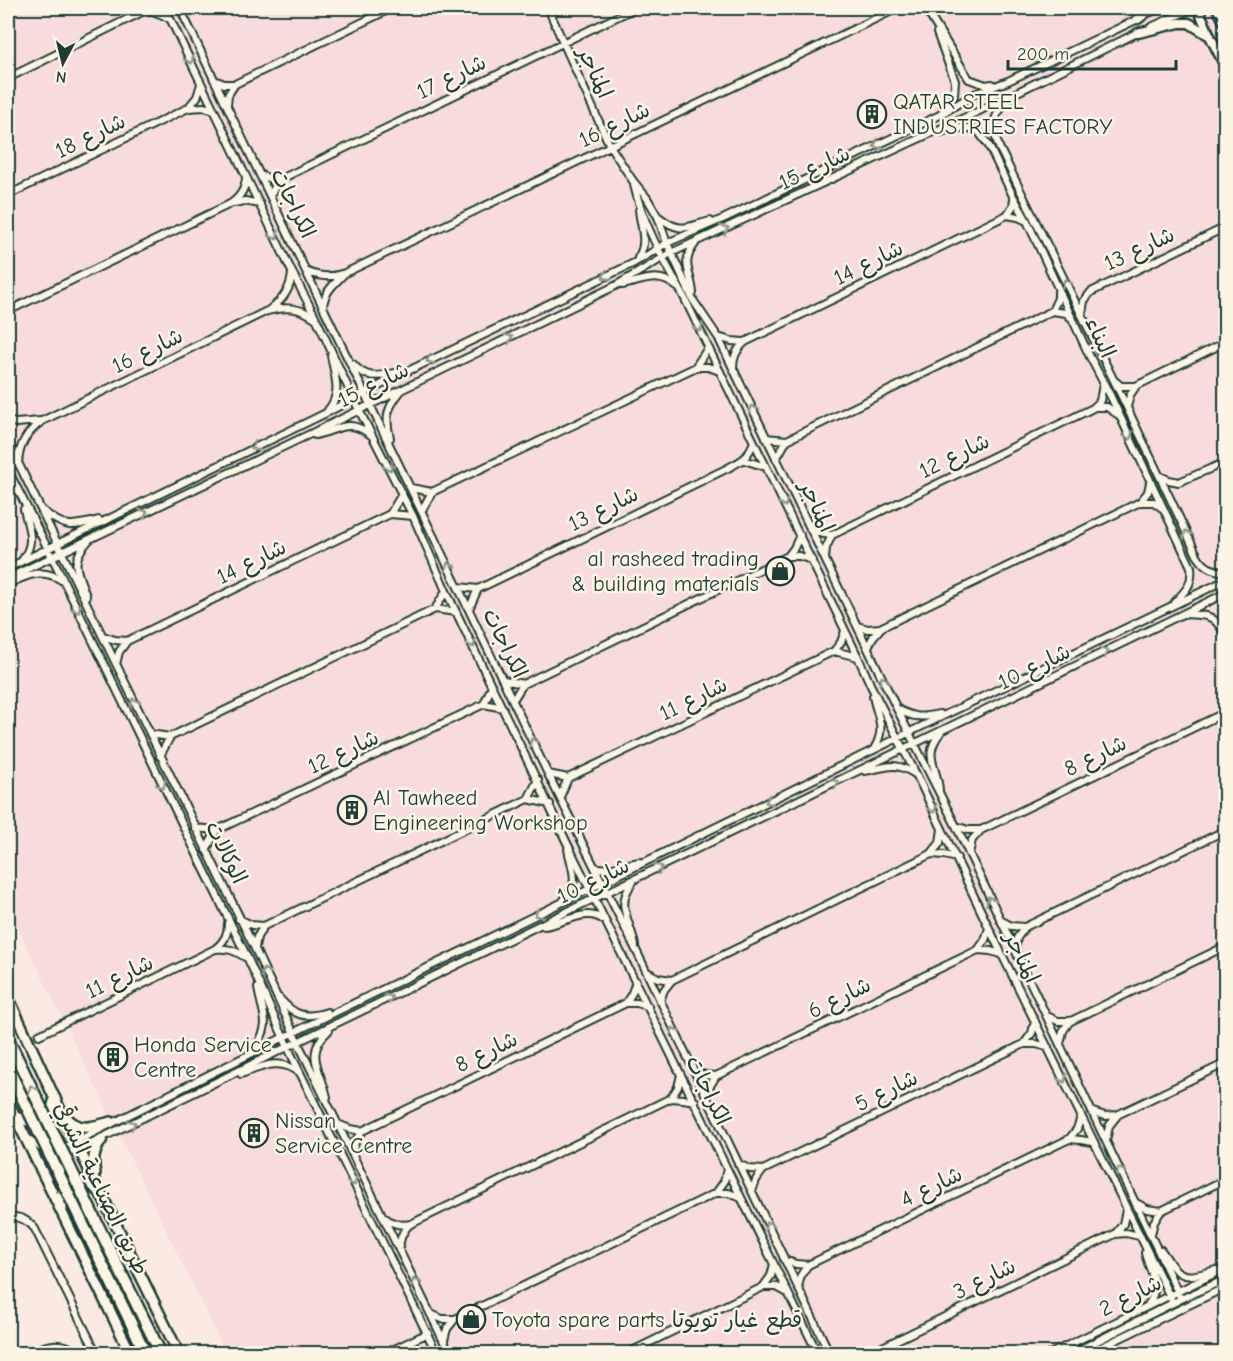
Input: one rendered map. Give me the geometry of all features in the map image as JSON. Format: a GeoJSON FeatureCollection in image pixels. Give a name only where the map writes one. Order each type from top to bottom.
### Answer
{"type":"FeatureCollection","features":[{"type":"Feature","properties":{"kind":"highway","name":"طريق الصناعية الشرقي"},"geometry":{"type":"LineString","coordinates":[[8,1040],[161,1353]]}},
{"type":"Feature","properties":{"kind":"highway","name":"طريق الصناعية الشرقي"},"geometry":{"type":"LineString","coordinates":[[8,1068],[146,1353]]}},
{"type":"Feature","properties":{"kind":"main road"},"geometry":{"type":"LineString","coordinates":[[8,997],[61,1112],[179,1353]]}},
{"type":"Feature","properties":{"kind":"main road"},"geometry":{"type":"LineString","coordinates":[[14,1116],[28,1122],[43,1120],[52,1109],[55,1098]]}},
{"type":"Feature","properties":{"kind":"main road"},"geometry":{"type":"LineString","coordinates":[[8,1102],[131,1353]]}},
{"type":"Feature","properties":{"kind":"main road"},"geometry":{"type":"LineString","coordinates":[[61,1112],[71,1123],[79,1127],[111,1122]]}},
{"type":"Feature","properties":{"kind":"main road"},"geometry":{"type":"LineString","coordinates":[[95,1181],[93,1157],[102,1139]]}},
{"type":"Feature","properties":{"kind":"main road"},"geometry":{"type":"LineString","coordinates":[[63,1216],[62,1194],[66,1185],[73,1181],[82,1179],[88,1181],[107,1204]]}},
{"type":"Feature","properties":{"kind":"street","name":"الكراجات"},"geometry":{"type":"LineString","coordinates":[[165,8],[353,398],[413,516],[446,591],[567,843],[818,1353]]}},
{"type":"Feature","properties":{"kind":"street","name":"الكراجات"},"geometry":{"type":"LineString","coordinates":[[180,8],[548,774],[608,892],[830,1353]]}},
{"type":"Feature","properties":{"kind":"street"},"geometry":{"type":"LineString","coordinates":[[214,80],[224,84],[235,84],[392,8]]}},
{"type":"Feature","properties":{"kind":"street","name":"المناجر"},"geometry":{"type":"LineString","coordinates":[[548,8],[610,146],[657,217],[693,300],[718,337],[734,368],[825,562],[956,826],[1181,1299]]}},
{"type":"Feature","properties":{"kind":"street","name":"شارع 17"},"geometry":{"type":"LineString","coordinates":[[270,196],[283,178],[635,8]]}},
{"type":"Feature","properties":{"kind":"street","name":"شارع 16"},"geometry":{"type":"LineString","coordinates":[[307,272],[323,277],[345,273],[898,8]]}},
{"type":"Feature","properties":{"kind":"street"},"geometry":{"type":"LineString","coordinates":[[925,8],[969,79],[986,85],[1008,81]]}},
{"type":"Feature","properties":{"kind":"street"},"geometry":{"type":"LineString","coordinates":[[1137,19],[1152,8]]}},
{"type":"Feature","properties":{"kind":"street","name":"شارع 15"},"geometry":{"type":"LineString","coordinates":[[8,568],[408,371],[634,263],[667,243],[726,218],[940,115],[972,95],[1008,81],[1161,8]]}},
{"type":"Feature","properties":{"kind":"street"},"geometry":{"type":"LineString","coordinates":[[1196,8],[1226,68]]}},
{"type":"Feature","properties":{"kind":"street","name":"شارع 15"},"geometry":{"type":"LineString","coordinates":[[8,578],[615,286],[671,253],[926,135],[1138,33],[1196,8]]}},
{"type":"Feature","properties":{"kind":"street"},"geometry":{"type":"LineString","coordinates":[[1217,8],[1226,25]]}},
{"type":"Feature","properties":{"kind":"street"},"geometry":{"type":"LineString","coordinates":[[8,78],[144,10],[156,12],[171,20]]}},
{"type":"Feature","properties":{"kind":"street"},"geometry":{"type":"LineString","coordinates":[[931,19],[955,81],[954,95],[940,115]]}},
{"type":"Feature","properties":{"kind":"street"},"geometry":{"type":"LineString","coordinates":[[1138,33],[1179,23],[1189,23],[1210,36]]}},
{"type":"Feature","properties":{"kind":"street"},"geometry":{"type":"LineString","coordinates":[[188,108],[197,97],[201,84]]}},
{"type":"Feature","properties":{"kind":"street"},"geometry":{"type":"LineString","coordinates":[[227,108],[228,95],[235,84]]}},
{"type":"Feature","properties":{"kind":"street","name":"البناء"},"geometry":{"type":"LineString","coordinates":[[1015,93],[995,116],[995,134],[999,147],[1202,564],[1215,571],[1226,572]]}},
{"type":"Feature","properties":{"kind":"street"},"geometry":{"type":"LineString","coordinates":[[188,108],[204,107],[215,110]]}},
{"type":"Feature","properties":{"kind":"street","name":"شارع 18"},"geometry":{"type":"LineString","coordinates":[[8,195],[188,108]]}},
{"type":"Feature","properties":{"kind":"street","name":"البناء"},"geometry":{"type":"LineString","coordinates":[[926,135],[955,128],[969,128],[978,131],[989,146],[1027,221],[1191,567],[1192,575],[1188,588],[1172,606]]}},
{"type":"Feature","properties":{"kind":"street"},"geometry":{"type":"LineString","coordinates":[[261,175],[271,179],[283,178]]}},
{"type":"Feature","properties":{"kind":"street"},"geometry":{"type":"LineString","coordinates":[[230,204],[241,194],[246,176]]}},
{"type":"Feature","properties":{"kind":"street","name":"المناجر"},"geometry":{"type":"LineString","coordinates":[[633,182],[644,234],[642,252],[634,263]]}},
{"type":"Feature","properties":{"kind":"street"},"geometry":{"type":"LineString","coordinates":[[1013,196],[1014,201],[1007,215],[1027,221]]}},
{"type":"Feature","properties":{"kind":"street"},"geometry":{"type":"LineString","coordinates":[[8,311],[230,204],[245,201],[260,204]]}},
{"type":"Feature","properties":{"kind":"street","name":"المناجر"},"geometry":{"type":"LineString","coordinates":[[638,201],[657,248],[682,293],[871,687],[917,776],[1173,1303]]}},
{"type":"Feature","properties":{"kind":"street","name":"شارع 14"},"geometry":{"type":"LineString","coordinates":[[745,342],[1007,215]]}},
{"type":"Feature","properties":{"kind":"street","name":"شارع 15"},"geometry":{"type":"LineString","coordinates":[[657,217],[672,227],[683,228],[726,218]]}},
{"type":"Feature","properties":{"kind":"street","name":"شارع 13"},"geometry":{"type":"LineString","coordinates":[[1082,315],[1084,302],[1091,292],[1226,227]]}},
{"type":"Feature","properties":{"kind":"street","name":"المناجر"},"geometry":{"type":"LineString","coordinates":[[693,300],[692,280],[686,265],[688,253],[697,242]]}},
{"type":"Feature","properties":{"kind":"street","name":"شارع 16"},"geometry":{"type":"LineString","coordinates":[[18,465],[22,444],[42,421],[267,311],[287,292],[292,272]]}},
{"type":"Feature","properties":{"kind":"street","name":"شارع 16"},"geometry":{"type":"LineString","coordinates":[[323,307],[327,293],[345,273]]}},
{"type":"Feature","properties":{"kind":"street","name":"شارع 15"},"geometry":{"type":"LineString","coordinates":[[615,286],[657,278],[668,280],[682,293]]}},
{"type":"Feature","properties":{"kind":"street"},"geometry":{"type":"LineString","coordinates":[[1052,311],[1058,298],[1058,288]]}},
{"type":"Feature","properties":{"kind":"street","name":"شارع 16"},"geometry":{"type":"LineString","coordinates":[[267,311],[293,308],[317,320]]}},
{"type":"Feature","properties":{"kind":"street"},"geometry":{"type":"LineString","coordinates":[[766,438],[787,440],[1052,311],[1066,314],[1074,322]]}},
{"type":"Feature","properties":{"kind":"street"},"geometry":{"type":"LineString","coordinates":[[718,337],[745,342]]}},
{"type":"Feature","properties":{"kind":"street"},"geometry":{"type":"LineString","coordinates":[[734,368],[735,354],[745,342]]}},
{"type":"Feature","properties":{"kind":"street"},"geometry":{"type":"LineString","coordinates":[[1113,378],[1121,386],[1136,386],[1226,342]]}},
{"type":"Feature","properties":{"kind":"street","name":"الكراجات"},"geometry":{"type":"LineString","coordinates":[[324,414],[334,402],[337,391],[337,380],[329,345]]}},
{"type":"Feature","properties":{"kind":"street"},"geometry":{"type":"LineString","coordinates":[[696,367],[708,348]]}},
{"type":"Feature","properties":{"kind":"street","name":"شارع 15"},"geometry":{"type":"LineString","coordinates":[[347,357],[356,368],[368,376],[408,371]]}},
{"type":"Feature","properties":{"kind":"street"},"geometry":{"type":"LineString","coordinates":[[422,510],[432,492],[696,367],[708,367],[720,371]]}},
{"type":"Feature","properties":{"kind":"street"},"geometry":{"type":"LineString","coordinates":[[1093,408],[1100,401],[1103,383]]}},
{"type":"Feature","properties":{"kind":"street"},"geometry":{"type":"LineString","coordinates":[[1127,409],[1130,395],[1136,386]]}},
{"type":"Feature","properties":{"kind":"street","name":"الكراجات"},"geometry":{"type":"LineString","coordinates":[[391,447],[387,415],[401,390]]}},
{"type":"Feature","properties":{"kind":"street"},"geometry":{"type":"LineString","coordinates":[[1093,408],[1107,407],[1120,416]]}},
{"type":"Feature","properties":{"kind":"street","name":"شارع 12"},"geometry":{"type":"LineString","coordinates":[[832,534],[1093,408]]}},
{"type":"Feature","properties":{"kind":"street","name":"شارع 16"},"geometry":{"type":"LineString","coordinates":[[8,421],[16,423],[42,421]]}},
{"type":"Feature","properties":{"kind":"street","name":"شارع 15"},"geometry":{"type":"LineString","coordinates":[[308,435],[316,435],[344,426],[356,426],[373,438]]}},
{"type":"Feature","properties":{"kind":"street"},"geometry":{"type":"LineString","coordinates":[[776,459],[787,440]]}},
{"type":"Feature","properties":{"kind":"street","name":"الوكالات"},"geometry":{"type":"LineString","coordinates":[[8,442],[255,949],[297,1042],[450,1353]]}},
{"type":"Feature","properties":{"kind":"street"},"geometry":{"type":"LineString","coordinates":[[754,442],[744,460],[767,467]]}},
{"type":"Feature","properties":{"kind":"street","name":"شارع 13"},"geometry":{"type":"LineString","coordinates":[[478,589],[744,460]]}},
{"type":"Feature","properties":{"kind":"street"},"geometry":{"type":"LineString","coordinates":[[1160,476],[1179,482],[1226,462]]}},
{"type":"Feature","properties":{"kind":"street","name":"الوكالات"},"geometry":{"type":"LineString","coordinates":[[8,470],[248,959],[288,1047],[437,1353]]}},
{"type":"Feature","properties":{"kind":"street"},"geometry":{"type":"LineString","coordinates":[[857,626],[868,629],[880,628],[1140,502],[1148,492],[1150,479]]}},
{"type":"Feature","properties":{"kind":"street"},"geometry":{"type":"LineString","coordinates":[[411,488],[432,492]]}},
{"type":"Feature","properties":{"kind":"street"},"geometry":{"type":"LineString","coordinates":[[402,494],[390,514],[413,516]]}},
{"type":"Feature","properties":{"kind":"street","name":"الوكالات"},"geometry":{"type":"LineString","coordinates":[[21,561],[30,548],[31,542],[23,502]]}},
{"type":"Feature","properties":{"kind":"street"},"geometry":{"type":"LineString","coordinates":[[1140,502],[1154,502],[1165,510]]}},
{"type":"Feature","properties":{"kind":"street","name":"شارع 15"},"geometry":{"type":"LineString","coordinates":[[39,507],[56,521],[67,525],[111,517]]}},
{"type":"Feature","properties":{"kind":"street","name":"شارع 14"},"geometry":{"type":"LineString","coordinates":[[127,641],[390,514]]}},
{"type":"Feature","properties":{"kind":"street"},"geometry":{"type":"LineString","coordinates":[[809,528],[823,534],[832,534],[826,548],[825,562]]}},
{"type":"Feature","properties":{"kind":"street"},"geometry":{"type":"LineString","coordinates":[[788,556],[800,535]]}},
{"type":"Feature","properties":{"kind":"street","name":"الوكالات"},"geometry":{"type":"LineString","coordinates":[[90,611],[76,565],[78,553],[91,537]]}},
{"type":"Feature","properties":{"kind":"street"},"geometry":{"type":"LineString","coordinates":[[513,700],[523,684],[788,556],[812,560]]}},
{"type":"Feature","properties":{"kind":"street"},"geometry":{"type":"LineString","coordinates":[[8,584],[40,573],[52,575],[64,582]]}},
{"type":"Feature","properties":{"kind":"street","name":"شارع 10"},"geometry":{"type":"LineString","coordinates":[[77,1145],[111,1122],[952,711],[1226,580]]}},
{"type":"Feature","properties":{"kind":"street"},"geometry":{"type":"LineString","coordinates":[[459,587],[478,589],[469,609]]}},
{"type":"Feature","properties":{"kind":"street"},"geometry":{"type":"LineString","coordinates":[[150,734],[170,737],[435,609],[446,591]]}},
{"type":"Feature","properties":{"kind":"street","name":"شارع 10"},"geometry":{"type":"LineString","coordinates":[[55,1154],[59,1150],[102,1139],[297,1042],[1226,593]]}},
{"type":"Feature","properties":{"kind":"street"},"geometry":{"type":"LineString","coordinates":[[435,609],[456,612]]}},
{"type":"Feature","properties":{"kind":"street"},"geometry":{"type":"LineString","coordinates":[[1182,614],[1200,615],[1214,620],[1219,623],[1226,636]]}},
{"type":"Feature","properties":{"kind":"street"},"geometry":{"type":"LineString","coordinates":[[868,647],[880,628]]}},
{"type":"Feature","properties":{"kind":"street"},"geometry":{"type":"LineString","coordinates":[[845,630],[841,642],[834,651],[858,657]]}},
{"type":"Feature","properties":{"kind":"street"},"geometry":{"type":"LineString","coordinates":[[102,636],[127,641]]}},
{"type":"Feature","properties":{"kind":"street"},"geometry":{"type":"LineString","coordinates":[[116,664],[119,652],[127,641]]}},
{"type":"Feature","properties":{"kind":"street","name":"شارع 11"},"geometry":{"type":"LineString","coordinates":[[568,778],[834,651]]}},
{"type":"Feature","properties":{"kind":"street"},"geometry":{"type":"LineString","coordinates":[[504,680],[523,684]]}},
{"type":"Feature","properties":{"kind":"street"},"geometry":{"type":"LineString","coordinates":[[492,686],[484,704],[503,708]]}},
{"type":"Feature","properties":{"kind":"street","name":"المناجر"},"geometry":{"type":"LineString","coordinates":[[871,687],[881,726],[879,739],[873,751]]}},
{"type":"Feature","properties":{"kind":"street","name":"شارع 12"},"geometry":{"type":"LineString","coordinates":[[217,830],[484,704]]}},
{"type":"Feature","properties":{"kind":"street","name":"شارع 10"},"geometry":{"type":"LineString","coordinates":[[897,709],[914,717],[952,711]]}},
{"type":"Feature","properties":{"kind":"street","name":"شارع 8"},"geometry":{"type":"LineString","coordinates":[[981,830],[1226,712]]}},
{"type":"Feature","properties":{"kind":"street","name":"المناجر"},"geometry":{"type":"LineString","coordinates":[[939,794],[931,752],[935,740],[942,731]]}},
{"type":"Feature","properties":{"kind":"street"},"geometry":{"type":"LineString","coordinates":[[160,756],[170,737]]}},
{"type":"Feature","properties":{"kind":"street","name":"شارع 10"},"geometry":{"type":"LineString","coordinates":[[858,771],[896,766],[907,769],[917,776]]}},
{"type":"Feature","properties":{"kind":"street"},"geometry":{"type":"LineString","coordinates":[[548,774],[568,778],[560,797]]}},
{"type":"Feature","properties":{"kind":"street"},"geometry":{"type":"LineString","coordinates":[[239,919],[252,925],[264,926],[528,799],[538,780]]}},
{"type":"Feature","properties":{"kind":"street"},"geometry":{"type":"LineString","coordinates":[[528,799],[550,804]]}},
{"type":"Feature","properties":{"kind":"street"},"geometry":{"type":"LineString","coordinates":[[956,826],[968,830],[981,830]]}},
{"type":"Feature","properties":{"kind":"street"},"geometry":{"type":"LineString","coordinates":[[195,828],[217,830],[206,850]]}},
{"type":"Feature","properties":{"kind":"street"},"geometry":{"type":"LineString","coordinates":[[931,855],[940,843],[942,829]]}},
{"type":"Feature","properties":{"kind":"street"},"geometry":{"type":"LineString","coordinates":[[968,854],[972,840],[981,830]]}},
{"type":"Feature","properties":{"kind":"street"},"geometry":{"type":"LineString","coordinates":[[1015,951],[1017,938],[1025,927],[1226,830]]}},
{"type":"Feature","properties":{"kind":"street","name":"الكراجات"},"geometry":{"type":"LineString","coordinates":[[561,903],[571,890],[574,879],[567,843]]}},
{"type":"Feature","properties":{"kind":"street"},"geometry":{"type":"LineString","coordinates":[[660,1002],[664,990],[672,980],[931,855],[957,858]]}},
{"type":"Feature","properties":{"kind":"street","name":"شارع 10"},"geometry":{"type":"LineString","coordinates":[[595,867],[606,869],[646,861]]}},
{"type":"Feature","properties":{"kind":"street","name":"الكراجات"},"geometry":{"type":"LineString","coordinates":[[634,880],[625,894],[624,905],[637,952]]}},
{"type":"Feature","properties":{"kind":"street","name":"شارع 10"},"geometry":{"type":"LineString","coordinates":[[537,927],[558,924],[582,915],[596,916],[608,924]]}},
{"type":"Feature","properties":{"kind":"street"},"geometry":{"type":"LineString","coordinates":[[1000,920],[1011,926],[1025,927]]}},
{"type":"Feature","properties":{"kind":"street"},"geometry":{"type":"LineString","coordinates":[[215,949],[226,938],[228,922]]}},
{"type":"Feature","properties":{"kind":"street"},"geometry":{"type":"LineString","coordinates":[[255,949],[257,937],[264,926]]}},
{"type":"Feature","properties":{"kind":"street"},"geometry":{"type":"LineString","coordinates":[[978,950],[989,928]]}},
{"type":"Feature","properties":{"kind":"street"},"geometry":{"type":"LineString","coordinates":[[1060,1044],[1063,1031],[1071,1021],[1226,946]]}},
{"type":"Feature","properties":{"kind":"street"},"geometry":{"type":"LineString","coordinates":[[215,949],[231,949],[248,959]]}},
{"type":"Feature","properties":{"kind":"street","name":"شارع 11"},"geometry":{"type":"LineString","coordinates":[[39,1035],[215,949]]}},
{"type":"Feature","properties":{"kind":"street"},"geometry":{"type":"LineString","coordinates":[[978,950],[1002,954]]}},
{"type":"Feature","properties":{"kind":"street","name":"شارع 6"},"geometry":{"type":"LineString","coordinates":[[716,1076],[978,950]]}},
{"type":"Feature","properties":{"kind":"street"},"geometry":{"type":"LineString","coordinates":[[645,971],[658,978],[672,980]]}},
{"type":"Feature","properties":{"kind":"street","name":"الوكالات"},"geometry":{"type":"LineString","coordinates":[[250,1054],[265,1031],[266,1023],[257,981]]}},
{"type":"Feature","properties":{"kind":"street"},"geometry":{"type":"LineString","coordinates":[[626,1004],[636,981]]}},
{"type":"Feature","properties":{"kind":"street","name":"شارع 10"},"geometry":{"type":"LineString","coordinates":[[274,992],[293,1012],[307,1017],[345,1007]]}},
{"type":"Feature","properties":{"kind":"street","name":"شارع 8"},"geometry":{"type":"LineString","coordinates":[[362,1131],[626,1004],[648,1005]]}},
{"type":"Feature","properties":{"kind":"street"},"geometry":{"type":"LineString","coordinates":[[1047,1016],[1058,1021],[1071,1021]]}},
{"type":"Feature","properties":{"kind":"street"},"geometry":{"type":"LineString","coordinates":[[1024,1044],[1032,1033],[1035,1021]]}},
{"type":"Feature","properties":{"kind":"street","name":"الوكالات"},"geometry":{"type":"LineString","coordinates":[[330,1108],[316,1064],[315,1051],[322,1036],[336,1024]]}},
{"type":"Feature","properties":{"kind":"street"},"geometry":{"type":"LineString","coordinates":[[1024,1044],[1048,1047]]}},
{"type":"Feature","properties":{"kind":"street","name":"شارع 5"},"geometry":{"type":"LineString","coordinates":[[763,1170],[1024,1044]]}},
{"type":"Feature","properties":{"kind":"street","name":"شارع 10"},"geometry":{"type":"LineString","coordinates":[[226,1078],[278,1063],[290,1066],[301,1073]]}},
{"type":"Feature","properties":{"kind":"street"},"geometry":{"type":"LineString","coordinates":[[1093,1112],[1105,1116],[1117,1115],[1226,1063]]}},
{"type":"Feature","properties":{"kind":"street"},"geometry":{"type":"LineString","coordinates":[[693,1070],[704,1075],[716,1076],[706,1098]]}},
{"type":"Feature","properties":{"kind":"street"},"geometry":{"type":"LineString","coordinates":[[671,1098],[678,1087],[681,1075]]}},
{"type":"Feature","properties":{"kind":"street"},"geometry":{"type":"LineString","coordinates":[[383,1216],[393,1223],[411,1224],[671,1098],[694,1101]]}},
{"type":"Feature","properties":{"kind":"street"},"geometry":{"type":"LineString","coordinates":[[1106,1141],[1109,1126],[1117,1115]]}},
{"type":"Feature","properties":{"kind":"street"},"geometry":{"type":"LineString","coordinates":[[1069,1139],[1077,1129],[1081,1116]]}},
{"type":"Feature","properties":{"kind":"street"},"geometry":{"type":"LineString","coordinates":[[338,1124],[362,1131],[352,1153]]}},
{"type":"Feature","properties":{"kind":"street"},"geometry":{"type":"LineString","coordinates":[[24,1135],[43,1149],[55,1154],[47,1185]]}},
{"type":"Feature","properties":{"kind":"street"},"geometry":{"type":"LineString","coordinates":[[1069,1139],[1093,1142]]}},
{"type":"Feature","properties":{"kind":"street","name":"شارع 4"},"geometry":{"type":"LineString","coordinates":[[808,1265],[1069,1139]]}},
{"type":"Feature","properties":{"kind":"street"},"geometry":{"type":"LineString","coordinates":[[738,1164],[750,1169],[763,1170]]}},
{"type":"Feature","properties":{"kind":"street"},"geometry":{"type":"LineString","coordinates":[[716,1193],[724,1182],[728,1169]]}},
{"type":"Feature","properties":{"kind":"street"},"geometry":{"type":"LineString","coordinates":[[752,1192],[763,1170]]}},
{"type":"Feature","properties":{"kind":"street"},"geometry":{"type":"LineString","coordinates":[[1151,1235],[1154,1222],[1161,1211],[1226,1179]]}},
{"type":"Feature","properties":{"kind":"street"},"geometry":{"type":"LineString","coordinates":[[444,1341],[447,1329],[455,1319],[716,1193],[729,1193],[742,1198]]}},
{"type":"Feature","properties":{"kind":"street"},"geometry":{"type":"LineString","coordinates":[[1135,1203],[1147,1209],[1161,1211]]}},
{"type":"Feature","properties":{"kind":"street"},"geometry":{"type":"LineString","coordinates":[[1115,1234],[1123,1224],[1126,1209]]}},
{"type":"Feature","properties":{"kind":"street"},"geometry":{"type":"LineString","coordinates":[[8,1217],[23,1219],[35,1229],[97,1353]]}},
{"type":"Feature","properties":{"kind":"street"},"geometry":{"type":"LineString","coordinates":[[399,1250],[400,1238],[411,1224]]}},
{"type":"Feature","properties":{"kind":"street"},"geometry":{"type":"LineString","coordinates":[[1115,1234],[1126,1233],[1139,1236]]}},
{"type":"Feature","properties":{"kind":"street","name":"شارع 3"},"geometry":{"type":"LineString","coordinates":[[868,1353],[1115,1234]]}},
{"type":"Feature","properties":{"kind":"street","name":"المناجر"},"geometry":{"type":"LineString","coordinates":[[1143,1243],[1155,1284],[1153,1295],[1146,1307]]}},
{"type":"Feature","properties":{"kind":"street","name":"شارع 2"},"geometry":{"type":"LineString","coordinates":[[1155,1244],[1165,1254],[1175,1270],[1184,1275],[1193,1276],[1226,1268]]}},
{"type":"Feature","properties":{"kind":"street"},"geometry":{"type":"LineString","coordinates":[[784,1260],[808,1265]]}},
{"type":"Feature","properties":{"kind":"street"},"geometry":{"type":"LineString","coordinates":[[763,1287],[771,1276],[774,1264]]}},
{"type":"Feature","properties":{"kind":"street"},"geometry":{"type":"LineString","coordinates":[[798,1288],[801,1275],[808,1265]]}},
{"type":"Feature","properties":{"kind":"street","name":"شارع 2"},"geometry":{"type":"LineString","coordinates":[[1050,1353],[1226,1268]]}},
{"type":"Feature","properties":{"kind":"street","name":"شارع 2"},"geometry":{"type":"LineString","coordinates":[[1071,1353],[1226,1279]]}},
{"type":"Feature","properties":{"kind":"street"},"geometry":{"type":"LineString","coordinates":[[626,1353],[763,1287],[777,1287],[788,1293]]}},
{"type":"Feature","properties":{"kind":"street","name":"شارع 2"},"geometry":{"type":"LineString","coordinates":[[1087,1353],[1226,1287]]}},
{"type":"Feature","properties":{"kind":"street"},"geometry":{"type":"LineString","coordinates":[[431,1314],[442,1319],[455,1319]]}},
{"type":"Feature","properties":{"kind":"street"},"geometry":{"type":"LineString","coordinates":[[384,1353],[428,1334]]}},
{"type":"Feature","properties":{"kind":"street"},"geometry":{"type":"LineString","coordinates":[[27,1353],[55,1344],[67,1346],[79,1353]]}},
{"type":"Feature","properties":{"kind":"shaded area"},"geometry":{"type":"Polygon","coordinates":[[[8,8],[1225,8],[1225,1353],[226,1353],[15,922],[8,924],[8,8]]]}},
{"type":"Feature","properties":{"kind":"place","name":"QATAR STEEL INDUSTRIES FACTORY"},"geometry":{"type":"Point","coordinates":[872,114]}},
{"type":"Feature","properties":{"kind":"place","name":"al rasheed trading & building materials"},"geometry":{"type":"Point","coordinates":[780,571]}},
{"type":"Feature","properties":{"kind":"place","name":"Al Tawheed Engineering Workshop"},"geometry":{"type":"Point","coordinates":[352,810]}},
{"type":"Feature","properties":{"kind":"place","name":"Honda Service Centre"},"geometry":{"type":"Point","coordinates":[113,1057]}},
{"type":"Feature","properties":{"kind":"place","name":"Nissan Service Centre"},"geometry":{"type":"Point","coordinates":[254,1133]}},
{"type":"Feature","properties":{"kind":"place","name":"Toyota spare parts قطع غيار تويوتا"},"geometry":{"type":"Point","coordinates":[471,1319]}}]}
